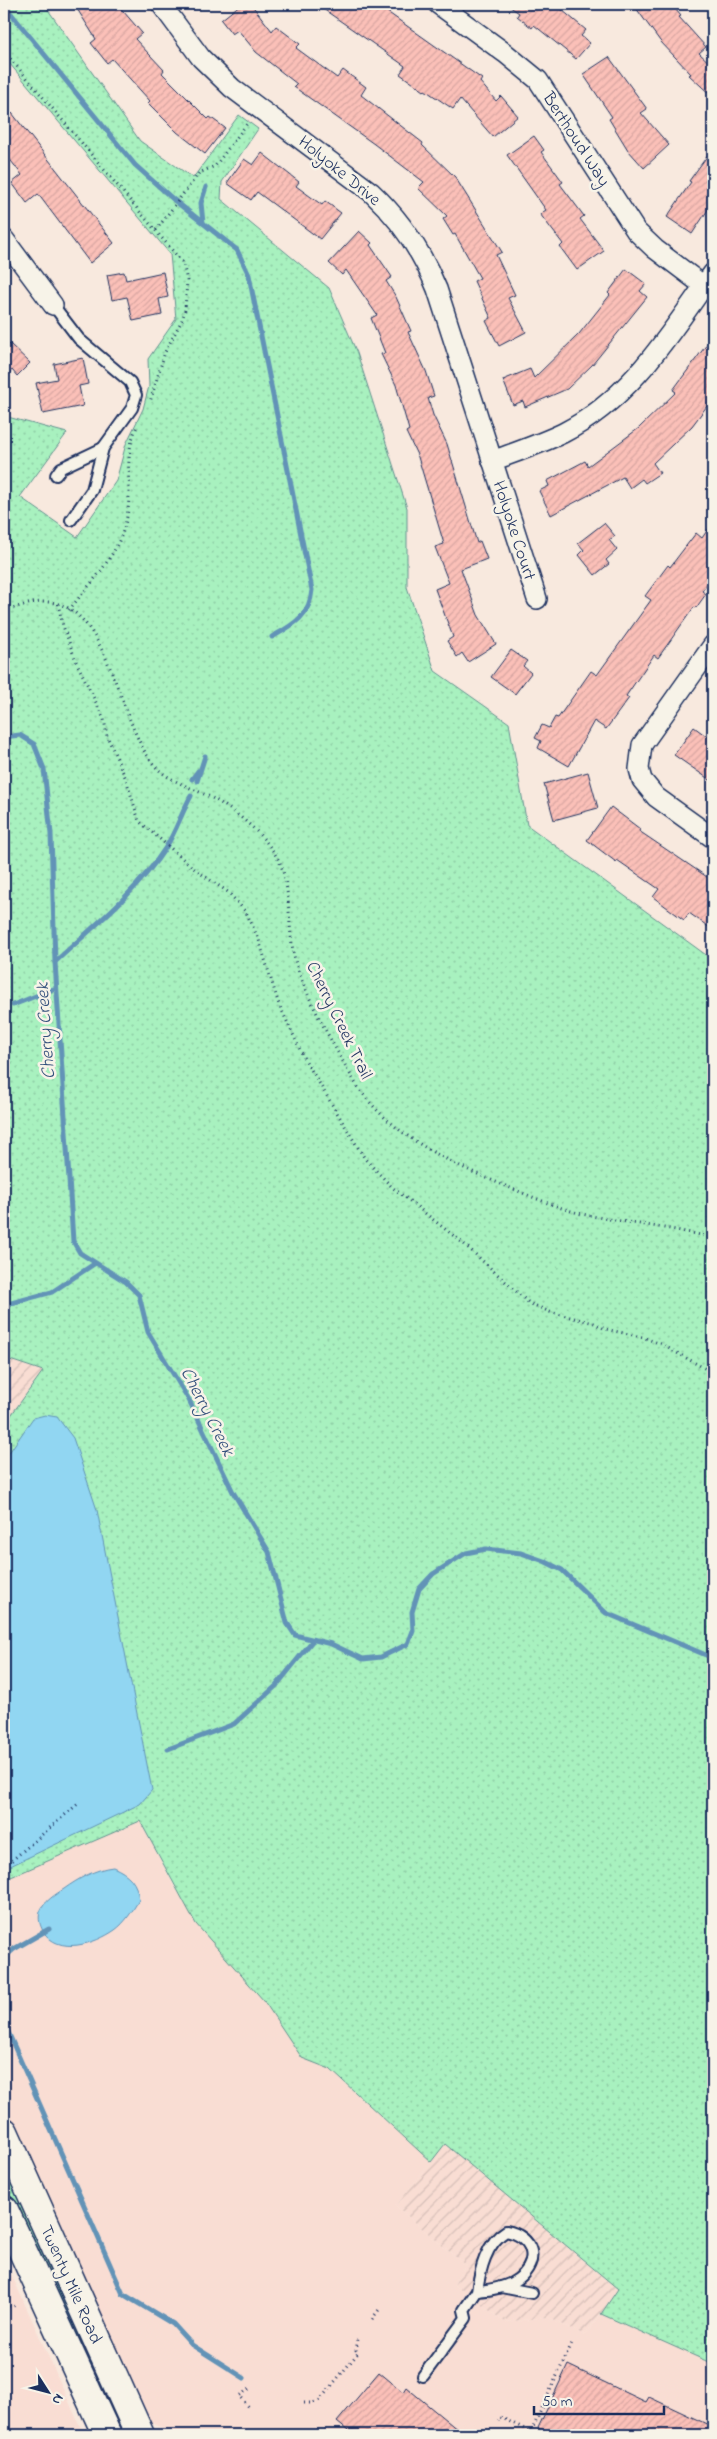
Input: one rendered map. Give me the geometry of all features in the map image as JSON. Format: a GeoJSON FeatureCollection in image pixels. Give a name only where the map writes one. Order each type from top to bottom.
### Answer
{"type":"FeatureCollection","features":[{"type":"Feature","properties":{"kind":"main road","name":"Twenty Mile Road"},"geometry":{"type":"LineString","coordinates":[[4,2132],[140,2435]]}},
{"type":"Feature","properties":{"kind":"main road","name":"Twenty Mile Road"},"geometry":{"type":"LineString","coordinates":[[4,2210],[107,2435]]}},
{"type":"Feature","properties":{"kind":"street","name":"Holyoke Drive"},"geometry":{"type":"LineString","coordinates":[[161,4],[201,58],[222,80],[359,181],[381,201],[398,222],[423,259],[437,289],[492,461]]}},
{"type":"Feature","properties":{"kind":"street","name":"Berthoud Way"},"geometry":{"type":"LineString","coordinates":[[438,4],[505,53],[538,80],[636,231],[655,249],[709,280]]}},
{"type":"Feature","properties":{"kind":"street"},"geometry":{"type":"LineString","coordinates":[[4,239],[53,305]]}},
{"type":"Feature","properties":{"kind":"street"},"geometry":{"type":"LineString","coordinates":[[492,461],[564,432],[612,400],[644,369],[709,280]]}},
{"type":"Feature","properties":{"kind":"street","name":"Holyoke Court"},"geometry":{"type":"LineString","coordinates":[[492,461],[537,599]]}},
{"type":"Feature","properties":{"kind":"street"},"geometry":{"type":"LineString","coordinates":[[713,645],[642,745],[639,768],[642,780],[656,797],[713,838]]}},
{"type":"Feature","properties":{"kind":"lane"},"geometry":{"type":"LineString","coordinates":[[53,305],[79,339],[130,382],[136,395],[132,408],[103,448],[92,490],[71,520]]}},
{"type":"Feature","properties":{"kind":"lane"},"geometry":{"type":"LineString","coordinates":[[56,475],[61,468],[103,448]]}},
{"type":"Feature","properties":{"kind":"lane"},"geometry":{"type":"LineString","coordinates":[[422,2376],[466,2318],[464,2310],[467,2302],[476,2291],[485,2258],[499,2235],[506,2231],[522,2237],[530,2248],[531,2261],[518,2279],[500,2287],[476,2291]]}},
{"type":"Feature","properties":{"kind":"lane"},"geometry":{"type":"LineString","coordinates":[[500,2287],[532,2293]]}},
{"type":"Feature","properties":{"kind":"path"},"geometry":{"type":"LineString","coordinates":[[4,51],[183,263],[187,281],[186,302],[182,320],[164,352],[156,384],[146,409]]}},
{"type":"Feature","properties":{"kind":"path"},"geometry":{"type":"LineString","coordinates":[[156,230],[199,173],[216,166],[249,120]]}},
{"type":"Feature","properties":{"kind":"path"},"geometry":{"type":"LineString","coordinates":[[69,610],[102,568],[121,538],[129,503],[129,448],[142,417]]}},
{"type":"Feature","properties":{"kind":"path","name":"Cherry Creek Trail"},"geometry":{"type":"LineString","coordinates":[[4,611],[42,602],[58,604],[69,610],[92,632],[102,649],[142,746],[153,764],[171,779],[224,805],[259,834],[274,853],[282,868],[290,939],[299,972],[346,1068],[359,1090],[373,1107],[428,1149],[472,1172],[526,1194],[579,1213],[713,1238]]}},
{"type":"Feature","properties":{"kind":"path"},"geometry":{"type":"LineString","coordinates":[[58,604],[62,626],[76,661],[104,719],[107,736],[126,779],[139,821],[196,872],[228,892],[246,912],[259,940],[278,1002],[304,1058],[366,1159],[392,1187],[464,1244],[530,1302],[550,1312],[594,1323],[605,1329],[642,1337],[661,1344],[713,1373]]}},
{"type":"Feature","properties":{"kind":"path"},"geometry":{"type":"LineString","coordinates":[[4,1867],[80,1802]]}},
{"type":"Feature","properties":{"kind":"path"},"geometry":{"type":"LineString","coordinates":[[4,2305],[10,2307],[16,2305]]}},
{"type":"Feature","properties":{"kind":"path"},"geometry":{"type":"LineString","coordinates":[[372,2319],[381,2307]]}},
{"type":"Feature","properties":{"kind":"path"},"geometry":{"type":"LineString","coordinates":[[304,2403],[313,2404],[320,2400],[358,2353],[356,2350],[358,2339]]}},
{"type":"Feature","properties":{"kind":"path"},"geometry":{"type":"LineString","coordinates":[[498,2421],[500,2417],[530,2432],[572,2343]]}},
{"type":"Feature","properties":{"kind":"path"},"geometry":{"type":"LineString","coordinates":[[249,2389],[239,2396],[249,2406]]}},
{"type":"Feature","properties":{"kind":"path"},"geometry":{"type":"LineString","coordinates":[[265,2435],[272,2432],[271,2430]]}},
{"type":"Feature","properties":{"kind":"shaded area"},"geometry":{"type":"Polygon","coordinates":[[[4,1358],[43,1371],[4,1425],[4,1358]]]}},
{"type":"Feature","properties":{"kind":"shaded area"},"geometry":{"type":"Polygon","coordinates":[[[140,1821],[175,1888],[264,2001],[302,2057],[330,2069],[431,2162],[396,2206],[465,2265],[454,2285],[505,2322],[547,2317],[585,2335],[601,2314],[713,2364],[713,2435],[168,2435],[164,2429],[147,2421],[4,2112],[4,1880],[140,1821]]]}},
{"type":"Feature","properties":{"kind":"shaded area"},"geometry":{"type":"Polygon","coordinates":[[[445,2144],[618,2290],[585,2335],[547,2317],[505,2322],[454,2285],[465,2265],[396,2206],[445,2144]]]}},
{"type":"Feature","properties":{"kind":"shaded area"},"geometry":{"type":"Polygon","coordinates":[[[4,2258],[84,2435],[4,2435],[4,2258]]]}},
{"type":"Feature","properties":{"kind":"green space"},"geometry":{"type":"Polygon","coordinates":[[[4,4],[44,4],[140,141],[193,178],[239,115],[258,129],[222,182],[221,199],[329,288],[357,353],[407,508],[407,587],[435,671],[509,723],[527,825],[713,960],[713,2364],[601,2314],[618,2289],[445,2144],[431,2162],[330,2069],[302,2058],[264,2001],[196,1924],[140,1821],[4,1880],[4,1425],[43,1371],[4,1358],[4,416],[67,433],[20,497],[77,537],[116,481],[126,444],[143,409],[149,386],[148,359],[176,319],[170,254],[4,57],[4,4]]]}},
{"type":"Feature","properties":{"kind":"green space"},"geometry":{"type":"Polygon","coordinates":[[[4,2159],[97,2370],[50,2287],[4,2184],[4,2159]]]}},
{"type":"Feature","properties":{"kind":"water"},"geometry":{"type":"Polygon","coordinates":[[[45,1415],[57,1417],[73,1438],[97,1510],[152,1790],[140,1804],[4,1869],[4,1460],[33,1418],[45,1415]]]}},
{"type":"Feature","properties":{"kind":"water"},"geometry":{"type":"Polygon","coordinates":[[[113,1867],[131,1879],[139,1900],[119,1927],[97,1940],[77,1945],[58,1943],[50,1939],[43,1931],[39,1917],[44,1905],[81,1878],[93,1872],[113,1867]]]}},
{"type":"Feature","properties":{"kind":"building"},"geometry":{"type":"Polygon","coordinates":[[[74,4],[117,4],[142,33],[135,39],[164,70],[162,73],[208,119],[210,117],[225,128],[205,154],[177,132],[148,103],[150,101],[112,59],[107,63],[91,43],[96,39],[74,4]]]}},
{"type":"Feature","properties":{"kind":"building"},"geometry":{"type":"Polygon","coordinates":[[[241,4],[251,4],[272,31],[276,26],[300,44],[296,48],[337,78],[343,70],[366,87],[361,95],[423,143],[422,145],[455,177],[502,252],[496,255],[515,295],[508,298],[526,332],[499,346],[486,321],[491,318],[474,281],[480,278],[455,234],[453,235],[443,219],[447,216],[418,188],[424,182],[294,87],[297,84],[256,52],[238,30],[232,34],[221,20],[241,4]]]}},
{"type":"Feature","properties":{"kind":"building"},"geometry":{"type":"Polygon","coordinates":[[[316,4],[376,4],[482,79],[480,82],[496,101],[501,96],[518,116],[493,137],[460,99],[453,109],[424,91],[400,74],[405,66],[316,4]]]}},
{"type":"Feature","properties":{"kind":"building"},"geometry":{"type":"Polygon","coordinates":[[[506,4],[567,4],[562,10],[586,30],[581,36],[590,43],[576,59],[534,25],[532,28],[517,16],[519,13],[506,4]]]}},
{"type":"Feature","properties":{"kind":"building"},"geometry":{"type":"Polygon","coordinates":[[[633,4],[671,4],[681,16],[679,17],[706,47],[699,53],[713,66],[713,97],[689,75],[691,74],[660,41],[633,4]]]}},
{"type":"Feature","properties":{"kind":"building"},"geometry":{"type":"Polygon","coordinates":[[[609,57],[647,109],[641,113],[669,145],[644,168],[628,150],[609,119],[612,117],[583,74],[609,57]]]}},
{"type":"Feature","properties":{"kind":"building"},"geometry":{"type":"Polygon","coordinates":[[[12,113],[114,243],[90,263],[38,194],[27,203],[12,183],[22,175],[4,152],[4,120],[12,113]]]}},
{"type":"Feature","properties":{"kind":"building"},"geometry":{"type":"Polygon","coordinates":[[[534,136],[544,150],[541,152],[563,182],[560,184],[584,216],[580,219],[604,251],[577,270],[560,247],[563,244],[540,214],[546,210],[507,155],[534,136]]]}},
{"type":"Feature","properties":{"kind":"building"},"geometry":{"type":"Polygon","coordinates":[[[713,148],[713,202],[692,234],[667,217],[691,182],[689,181],[713,148]]]}},
{"type":"Feature","properties":{"kind":"building"},"geometry":{"type":"Polygon","coordinates":[[[262,153],[299,182],[296,186],[322,205],[325,201],[341,213],[320,239],[257,192],[251,200],[227,183],[244,159],[253,165],[262,153]]]}},
{"type":"Feature","properties":{"kind":"building"},"geometry":{"type":"Polygon","coordinates":[[[359,231],[372,243],[370,245],[392,277],[386,281],[396,297],[411,331],[408,332],[426,371],[434,396],[428,398],[433,415],[447,444],[477,543],[480,541],[487,559],[461,569],[478,615],[496,644],[468,662],[462,653],[457,657],[447,641],[453,637],[435,589],[449,583],[435,547],[444,544],[418,457],[406,432],[409,430],[396,385],[381,354],[385,353],[371,318],[377,315],[346,270],[342,275],[329,263],[359,231]]]}},
{"type":"Feature","properties":{"kind":"building"},"geometry":{"type":"Polygon","coordinates":[[[626,269],[646,284],[640,291],[647,297],[592,365],[567,389],[525,407],[523,401],[513,405],[503,380],[530,369],[534,378],[579,334],[610,295],[608,293],[626,269]]]}},
{"type":"Feature","properties":{"kind":"building"},"geometry":{"type":"Polygon","coordinates":[[[124,272],[126,280],[163,272],[168,297],[159,299],[162,315],[133,321],[127,297],[112,300],[107,275],[124,272]]]}},
{"type":"Feature","properties":{"kind":"building"},"geometry":{"type":"Polygon","coordinates":[[[713,336],[713,398],[692,426],[653,463],[660,473],[645,483],[642,479],[630,488],[623,477],[551,515],[539,491],[549,486],[547,481],[585,461],[588,466],[639,428],[676,392],[673,390],[713,336]]]}},
{"type":"Feature","properties":{"kind":"building"},"geometry":{"type":"Polygon","coordinates":[[[10,344],[30,363],[17,376],[12,370],[4,379],[4,350],[10,344]]]}},
{"type":"Feature","properties":{"kind":"building"},"geometry":{"type":"Polygon","coordinates":[[[83,358],[88,384],[79,386],[83,406],[43,414],[36,383],[57,379],[54,364],[83,358]]]}},
{"type":"Feature","properties":{"kind":"building"},"geometry":{"type":"Polygon","coordinates":[[[713,522],[713,577],[702,591],[706,594],[696,608],[694,607],[658,658],[654,655],[626,696],[629,698],[606,729],[594,721],[569,766],[538,748],[541,741],[535,738],[542,725],[549,728],[555,717],[558,718],[591,671],[597,675],[651,600],[645,596],[668,565],[670,567],[696,533],[702,538],[713,522]]]}},
{"type":"Feature","properties":{"kind":"building"},"geometry":{"type":"Polygon","coordinates":[[[604,523],[615,536],[609,540],[617,550],[606,560],[609,564],[595,575],[579,555],[584,550],[578,543],[604,523]]]}},
{"type":"Feature","properties":{"kind":"building"},"geometry":{"type":"Polygon","coordinates":[[[511,650],[527,661],[523,666],[531,673],[515,694],[491,677],[511,650]]]}},
{"type":"Feature","properties":{"kind":"building"},"geometry":{"type":"Polygon","coordinates":[[[694,727],[713,741],[713,782],[674,755],[694,727]]]}},
{"type":"Feature","properties":{"kind":"building"},"geometry":{"type":"Polygon","coordinates":[[[588,772],[598,808],[554,820],[544,784],[588,772]]]}},
{"type":"Feature","properties":{"kind":"building"},"geometry":{"type":"Polygon","coordinates":[[[611,807],[640,829],[639,831],[713,881],[713,930],[689,913],[684,920],[653,897],[659,889],[617,860],[616,862],[587,840],[611,807]]]}},
{"type":"Feature","properties":{"kind":"building"},"geometry":{"type":"Polygon","coordinates":[[[568,2365],[646,2402],[649,2397],[713,2427],[713,2435],[557,2435],[538,2428],[568,2365]]]}},
{"type":"Feature","properties":{"kind":"building"},"geometry":{"type":"Polygon","coordinates":[[[379,2372],[403,2392],[406,2387],[464,2435],[353,2435],[337,2422],[379,2372]]]}},
{"type":"Feature","properties":{"kind":"waterway"},"geometry":{"type":"LineString","coordinates":[[4,5],[135,165],[174,200],[237,250],[249,275],[312,590],[308,607],[299,619],[272,637]]}},
{"type":"Feature","properties":{"kind":"waterway"},"geometry":{"type":"LineString","coordinates":[[203,223],[201,203],[206,187]]}},
{"type":"Feature","properties":{"kind":"waterway","name":"Cherry Creek"},"geometry":{"type":"LineString","coordinates":[[4,737],[20,735],[34,744],[44,769],[51,834],[55,962],[73,1241],[80,1253],[126,1282],[139,1295],[148,1332],[189,1400],[233,1492],[269,1552],[287,1623],[295,1635],[331,1644],[363,1659],[381,1657],[408,1644],[413,1631],[412,1612],[419,1589],[433,1574],[466,1553],[486,1549],[521,1553],[544,1561],[562,1570],[606,1613],[713,1658]]}},
{"type":"Feature","properties":{"kind":"waterway"},"geometry":{"type":"LineString","coordinates":[[197,781],[205,756]]}},
{"type":"Feature","properties":{"kind":"waterway"},"geometry":{"type":"LineString","coordinates":[[192,779],[198,771]]}},
{"type":"Feature","properties":{"kind":"waterway"},"geometry":{"type":"LineString","coordinates":[[55,962],[114,908],[142,879],[166,847],[191,796]]}},
{"type":"Feature","properties":{"kind":"waterway"},"geometry":{"type":"LineString","coordinates":[[13,1005],[56,988]]}},
{"type":"Feature","properties":{"kind":"waterway"},"geometry":{"type":"LineString","coordinates":[[4,1305],[52,1292],[94,1264]]}},
{"type":"Feature","properties":{"kind":"waterway"},"geometry":{"type":"LineString","coordinates":[[168,1749],[234,1724],[276,1686],[313,1640]]}},
{"type":"Feature","properties":{"kind":"waterway"},"geometry":{"type":"LineString","coordinates":[[4,1958],[14,1949],[49,1929]]}},
{"type":"Feature","properties":{"kind":"waterway"},"geometry":{"type":"LineString","coordinates":[[4,2023],[123,2294],[173,2324],[192,2345],[244,2378]]}}]}
